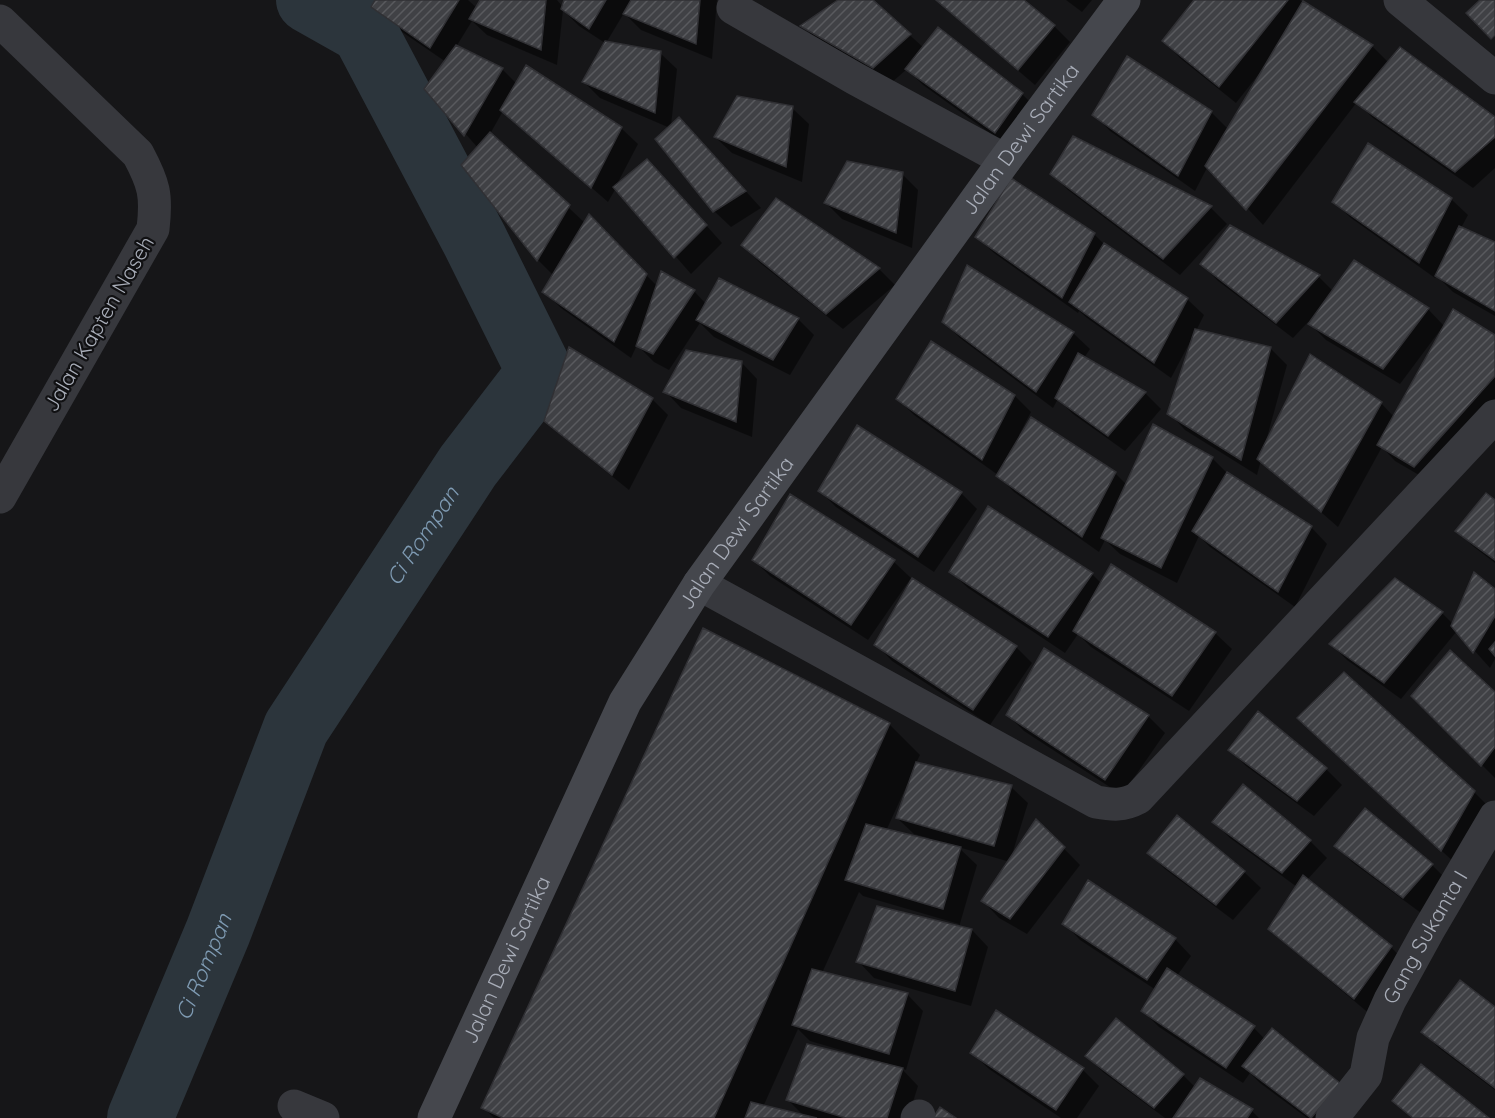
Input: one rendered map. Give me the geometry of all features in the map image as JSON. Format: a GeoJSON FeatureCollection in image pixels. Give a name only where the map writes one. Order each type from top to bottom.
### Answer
{"type":"FeatureCollection","features":[{"type":"Feature","properties":{"kind":"street","name":"Jalan Dewi Sartika"},"geometry":{"type":"LineString","coordinates":[[434,1118],[625,702],[699,584],[1005,160],[1124,0]]}},
{"type":"Feature","properties":{"kind":"street"},"geometry":{"type":"LineString","coordinates":[[1400,0],[1495,78]]}},
{"type":"Feature","properties":{"kind":"street"},"geometry":{"type":"LineString","coordinates":[[733,8],[854,78],[1005,160]]}},
{"type":"Feature","properties":{"kind":"street","name":"Jalan Kapten Naseh"},"geometry":{"type":"LineString","coordinates":[[0,21],[138,154],[149,175],[156,203],[153,229],[0,497]]}},
{"type":"Feature","properties":{"kind":"street"},"geometry":{"type":"LineString","coordinates":[[699,584],[1096,802],[1126,804],[1138,798],[1495,416]]}},
{"type":"Feature","properties":{"kind":"street","name":"Gang Sukanta I"},"geometry":{"type":"LineString","coordinates":[[1332,1118],[1366,1075],[1373,1038],[1390,1000],[1495,817]]}},
{"type":"Feature","properties":{"kind":"building"},"geometry":{"type":"Polygon","coordinates":[[[375,0],[459,0],[430,48],[371,7],[375,0]]]}},
{"type":"Feature","properties":{"kind":"building"},"geometry":{"type":"Polygon","coordinates":[[[480,0],[546,0],[541,50],[469,19],[480,0]]]}},
{"type":"Feature","properties":{"kind":"building"},"geometry":{"type":"Polygon","coordinates":[[[564,0],[606,0],[589,29],[561,9],[564,0]]]}},
{"type":"Feature","properties":{"kind":"building"},"geometry":{"type":"Polygon","coordinates":[[[631,0],[700,0],[696,44],[623,14],[631,0]]]}},
{"type":"Feature","properties":{"kind":"building"},"geometry":{"type":"Polygon","coordinates":[[[838,0],[873,0],[911,34],[873,68],[800,26],[838,0]]]}},
{"type":"Feature","properties":{"kind":"building"},"geometry":{"type":"Polygon","coordinates":[[[936,0],[1024,0],[1055,25],[1018,70],[936,0]]]}},
{"type":"Feature","properties":{"kind":"building"},"geometry":{"type":"Polygon","coordinates":[[[1194,0],[1288,0],[1219,87],[1162,41],[1194,0]]]}},
{"type":"Feature","properties":{"kind":"building"},"geometry":{"type":"Polygon","coordinates":[[[1480,0],[1495,0],[1495,35],[1491,39],[1466,13],[1480,0]]]}},
{"type":"Feature","properties":{"kind":"building"},"geometry":{"type":"Polygon","coordinates":[[[1303,1],[1373,45],[1246,210],[1205,166],[1303,1]]]}},
{"type":"Feature","properties":{"kind":"building"},"geometry":{"type":"Polygon","coordinates":[[[938,27],[1023,93],[995,133],[905,69],[938,27]]]}},
{"type":"Feature","properties":{"kind":"building"},"geometry":{"type":"Polygon","coordinates":[[[605,41],[661,51],[655,113],[582,82],[605,41]]]}},
{"type":"Feature","properties":{"kind":"building"},"geometry":{"type":"Polygon","coordinates":[[[456,45],[503,68],[464,136],[424,89],[456,45]]]}},
{"type":"Feature","properties":{"kind":"building"},"geometry":{"type":"Polygon","coordinates":[[[1400,47],[1495,117],[1495,137],[1455,172],[1354,102],[1400,47]]]}},
{"type":"Feature","properties":{"kind":"building"},"geometry":{"type":"Polygon","coordinates":[[[1127,56],[1212,111],[1178,176],[1092,115],[1127,56]]]}},
{"type":"Feature","properties":{"kind":"building"},"geometry":{"type":"Polygon","coordinates":[[[526,65],[622,127],[591,188],[500,110],[526,65]]]}},
{"type":"Feature","properties":{"kind":"building"},"geometry":{"type":"Polygon","coordinates":[[[737,96],[793,106],[786,167],[714,137],[737,96]]]}},
{"type":"Feature","properties":{"kind":"building"},"geometry":{"type":"Polygon","coordinates":[[[679,117],[746,191],[713,212],[655,139],[679,117]]]}},
{"type":"Feature","properties":{"kind":"building"},"geometry":{"type":"Polygon","coordinates":[[[490,132],[570,205],[537,261],[461,165],[490,132]]]}},
{"type":"Feature","properties":{"kind":"building"},"geometry":{"type":"Polygon","coordinates":[[[1073,136],[1212,206],[1163,259],[1050,174],[1073,136]]]}},
{"type":"Feature","properties":{"kind":"building"},"geometry":{"type":"Polygon","coordinates":[[[1368,143],[1452,198],[1419,263],[1332,202],[1368,143]]]}},
{"type":"Feature","properties":{"kind":"building"},"geometry":{"type":"Polygon","coordinates":[[[647,159],[707,225],[674,258],[613,187],[647,159]]]}},
{"type":"Feature","properties":{"kind":"building"},"geometry":{"type":"Polygon","coordinates":[[[847,161],[903,172],[896,233],[824,203],[847,161]]]}},
{"type":"Feature","properties":{"kind":"building"},"geometry":{"type":"Polygon","coordinates":[[[1011,178],[1095,233],[1062,298],[975,237],[1011,178]]]}},
{"type":"Feature","properties":{"kind":"building"},"geometry":{"type":"Polygon","coordinates":[[[776,198],[880,268],[826,314],[741,245],[776,198]]]}},
{"type":"Feature","properties":{"kind":"building"},"geometry":{"type":"Polygon","coordinates":[[[589,214],[647,274],[614,342],[542,292],[589,214]]]}},
{"type":"Feature","properties":{"kind":"building"},"geometry":{"type":"Polygon","coordinates":[[[1230,225],[1320,275],[1276,323],[1200,264],[1230,225]]]}},
{"type":"Feature","properties":{"kind":"building"},"geometry":{"type":"Polygon","coordinates":[[[1459,226],[1495,242],[1495,311],[1435,276],[1459,226]]]}},
{"type":"Feature","properties":{"kind":"building"},"geometry":{"type":"Polygon","coordinates":[[[1104,243],[1188,298],[1154,363],[1069,302],[1104,243]]]}},
{"type":"Feature","properties":{"kind":"building"},"geometry":{"type":"Polygon","coordinates":[[[1354,260],[1429,308],[1383,369],[1308,324],[1354,260]]]}},
{"type":"Feature","properties":{"kind":"building"},"geometry":{"type":"Polygon","coordinates":[[[967,265],[1074,332],[1036,392],[942,322],[967,265]]]}},
{"type":"Feature","properties":{"kind":"building"},"geometry":{"type":"Polygon","coordinates":[[[661,271],[695,290],[653,354],[636,346],[661,271]]]}},
{"type":"Feature","properties":{"kind":"building"},"geometry":{"type":"Polygon","coordinates":[[[719,278],[799,318],[773,360],[696,320],[719,278]]]}},
{"type":"Feature","properties":{"kind":"building"},"geometry":{"type":"Polygon","coordinates":[[[1453,309],[1495,335],[1495,376],[1414,467],[1377,445],[1453,309]]]}},
{"type":"Feature","properties":{"kind":"building"},"geometry":{"type":"Polygon","coordinates":[[[1195,329],[1271,347],[1241,460],[1167,414],[1195,329]]]}},
{"type":"Feature","properties":{"kind":"building"},"geometry":{"type":"Polygon","coordinates":[[[931,341],[1015,395],[982,460],[896,399],[931,341]]]}},
{"type":"Feature","properties":{"kind":"building"},"geometry":{"type":"Polygon","coordinates":[[[569,347],[653,398],[612,475],[544,421],[569,347]]]}},
{"type":"Feature","properties":{"kind":"building"},"geometry":{"type":"Polygon","coordinates":[[[686,350],[742,361],[736,422],[663,392],[686,350]]]}},
{"type":"Feature","properties":{"kind":"building"},"geometry":{"type":"Polygon","coordinates":[[[1078,353],[1146,392],[1108,436],[1055,398],[1078,353]]]}},
{"type":"Feature","properties":{"kind":"building"},"geometry":{"type":"Polygon","coordinates":[[[1310,354],[1382,402],[1321,512],[1257,459],[1310,354]]]}},
{"type":"Feature","properties":{"kind":"building"},"geometry":{"type":"Polygon","coordinates":[[[1031,417],[1116,472],[1082,537],[996,476],[1031,417]]]}},
{"type":"Feature","properties":{"kind":"building"},"geometry":{"type":"Polygon","coordinates":[[[1153,424],[1213,457],[1161,568],[1101,538],[1153,424]]]}},
{"type":"Feature","properties":{"kind":"building"},"geometry":{"type":"Polygon","coordinates":[[[857,425],[962,492],[918,557],[818,491],[857,425]]]}},
{"type":"Feature","properties":{"kind":"building"},"geometry":{"type":"Polygon","coordinates":[[[1227,472],[1312,526],[1278,592],[1192,531],[1227,472]]]}},
{"type":"Feature","properties":{"kind":"building"},"geometry":{"type":"Polygon","coordinates":[[[1486,493],[1495,500],[1495,560],[1455,531],[1486,493]]]}},
{"type":"Feature","properties":{"kind":"building"},"geometry":{"type":"Polygon","coordinates":[[[790,494],[895,560],[851,625],[752,560],[790,494]]]}},
{"type":"Feature","properties":{"kind":"building"},"geometry":{"type":"Polygon","coordinates":[[[988,506],[1093,573],[1048,637],[949,572],[988,506]]]}},
{"type":"Feature","properties":{"kind":"building"},"geometry":{"type":"Polygon","coordinates":[[[1111,564],[1216,632],[1172,696],[1073,631],[1111,564]]]}},
{"type":"Feature","properties":{"kind":"building"},"geometry":{"type":"Polygon","coordinates":[[[1474,572],[1495,589],[1495,616],[1473,653],[1451,626],[1474,572]]]}},
{"type":"Feature","properties":{"kind":"building"},"geometry":{"type":"Polygon","coordinates":[[[912,578],[1017,646],[973,710],[874,645],[912,578]]]}},
{"type":"Feature","properties":{"kind":"building"},"geometry":{"type":"Polygon","coordinates":[[[1395,578],[1443,612],[1384,683],[1329,644],[1395,578]]]}},
{"type":"Feature","properties":{"kind":"building"},"geometry":{"type":"Polygon","coordinates":[[[703,628],[890,723],[714,1118],[503,1118],[481,1108],[703,628]]]}},
{"type":"Feature","properties":{"kind":"building"},"geometry":{"type":"Polygon","coordinates":[[[1495,642],[1495,656],[1489,649],[1495,642]]]}},
{"type":"Feature","properties":{"kind":"building"},"geometry":{"type":"Polygon","coordinates":[[[1044,648],[1149,715],[1105,780],[1006,715],[1044,648]]]}},
{"type":"Feature","properties":{"kind":"building"},"geometry":{"type":"Polygon","coordinates":[[[1450,650],[1495,692],[1495,747],[1481,766],[1411,696],[1450,650]]]}},
{"type":"Feature","properties":{"kind":"building"},"geometry":{"type":"Polygon","coordinates":[[[1344,672],[1475,791],[1441,851],[1297,718],[1344,672]]]}},
{"type":"Feature","properties":{"kind":"building"},"geometry":{"type":"Polygon","coordinates":[[[1258,711],[1327,768],[1297,801],[1228,750],[1258,711]]]}},
{"type":"Feature","properties":{"kind":"building"},"geometry":{"type":"Polygon","coordinates":[[[916,762],[1012,785],[994,846],[896,818],[916,762]]]}},
{"type":"Feature","properties":{"kind":"building"},"geometry":{"type":"Polygon","coordinates":[[[1243,784],[1311,840],[1282,873],[1212,822],[1243,784]]]}},
{"type":"Feature","properties":{"kind":"building"},"geometry":{"type":"Polygon","coordinates":[[[1365,808],[1433,864],[1403,898],[1334,846],[1365,808]]]}},
{"type":"Feature","properties":{"kind":"building"},"geometry":{"type":"Polygon","coordinates":[[[1177,815],[1245,871],[1216,905],[1147,853],[1177,815]]]}},
{"type":"Feature","properties":{"kind":"building"},"geometry":{"type":"Polygon","coordinates":[[[1036,819],[1065,847],[1010,919],[981,901],[1036,819]]]}},
{"type":"Feature","properties":{"kind":"building"},"geometry":{"type":"Polygon","coordinates":[[[866,824],[961,847],[943,909],[845,880],[866,824]]]}},
{"type":"Feature","properties":{"kind":"building"},"geometry":{"type":"Polygon","coordinates":[[[1303,875],[1392,946],[1354,999],[1268,929],[1303,875]]]}},
{"type":"Feature","properties":{"kind":"building"},"geometry":{"type":"Polygon","coordinates":[[[1088,880],[1176,938],[1147,980],[1062,924],[1088,880]]]}},
{"type":"Feature","properties":{"kind":"building"},"geometry":{"type":"Polygon","coordinates":[[[877,906],[972,929],[955,991],[856,962],[877,906]]]}},
{"type":"Feature","properties":{"kind":"building"},"geometry":{"type":"Polygon","coordinates":[[[1167,968],[1255,1026],[1226,1068],[1141,1011],[1167,968]]]}},
{"type":"Feature","properties":{"kind":"building"},"geometry":{"type":"Polygon","coordinates":[[[812,969],[908,993],[889,1054],[792,1025],[812,969]]]}},
{"type":"Feature","properties":{"kind":"building"},"geometry":{"type":"Polygon","coordinates":[[[1460,980],[1495,1007],[1495,1088],[1421,1032],[1460,980]]]}},
{"type":"Feature","properties":{"kind":"building"},"geometry":{"type":"Polygon","coordinates":[[[996,1010],[1084,1068],[1056,1110],[970,1053],[996,1010]]]}},
{"type":"Feature","properties":{"kind":"building"},"geometry":{"type":"Polygon","coordinates":[[[1116,1018],[1184,1074],[1154,1108],[1085,1056],[1116,1018]]]}},
{"type":"Feature","properties":{"kind":"building"},"geometry":{"type":"Polygon","coordinates":[[[1272,1028],[1341,1084],[1311,1118],[1242,1066],[1272,1028]]]}},
{"type":"Feature","properties":{"kind":"building"},"geometry":{"type":"Polygon","coordinates":[[[807,1044],[903,1068],[887,1118],[846,1118],[786,1100],[807,1044]]]}},
{"type":"Feature","properties":{"kind":"building"},"geometry":{"type":"Polygon","coordinates":[[[1421,1064],[1489,1118],[1413,1118],[1392,1101],[1421,1064]]]}},
{"type":"Feature","properties":{"kind":"building"},"geometry":{"type":"Polygon","coordinates":[[[1200,1078],[1253,1109],[1247,1118],[1173,1118],[1200,1078]]]}},
{"type":"Feature","properties":{"kind":"building"},"geometry":{"type":"Polygon","coordinates":[[[751,1102],[817,1118],[745,1118],[751,1102]]]}},
{"type":"Feature","properties":{"kind":"building"},"geometry":{"type":"Polygon","coordinates":[[[940,1107],[956,1118],[933,1118],[940,1107]]]}},
{"type":"Feature","properties":{"kind":"waterway","name":"Ci Rompan"},"geometry":{"type":"LineString","coordinates":[[140,1118],[218,932],[296,728],[468,466],[540,372],[475,241],[364,31],[309,0]]}}]}
